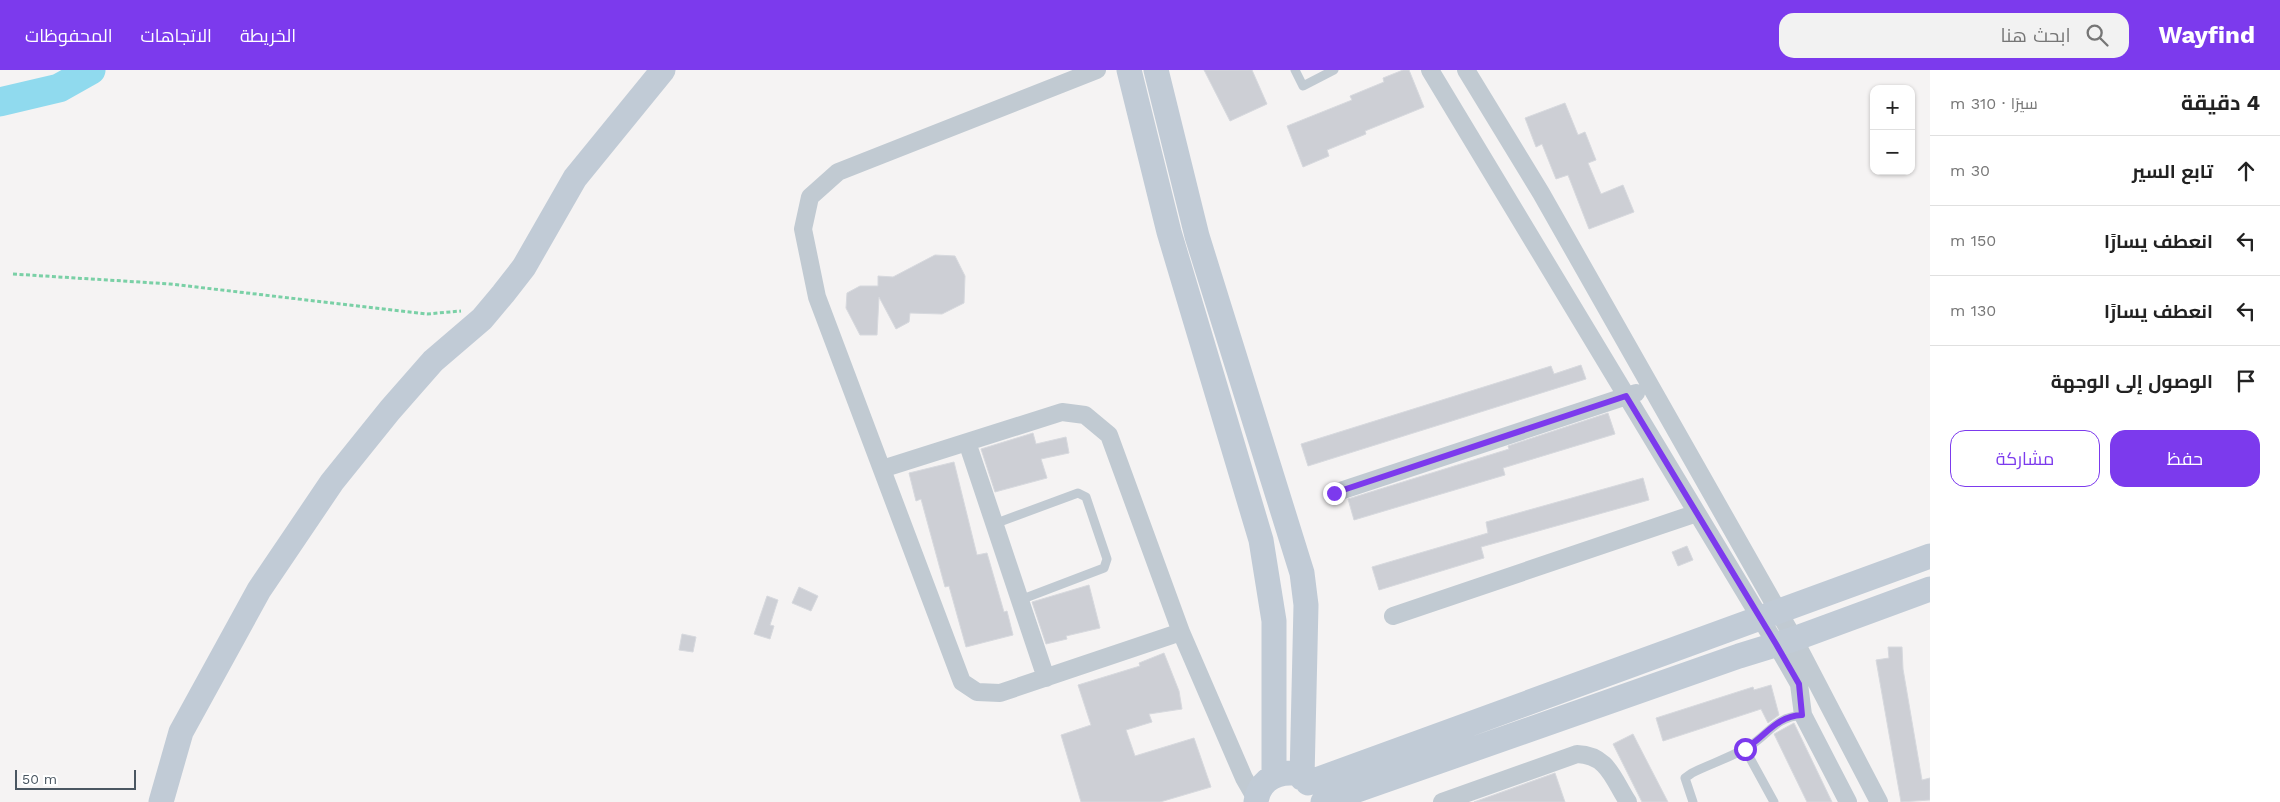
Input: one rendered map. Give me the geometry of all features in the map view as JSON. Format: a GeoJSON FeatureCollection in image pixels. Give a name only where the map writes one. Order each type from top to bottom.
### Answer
{"type":"FeatureCollection","features":[{"type":"Feature","properties":{"kind":"street"},"geometry":{"type":"LineString","coordinates":[[161,802],[182,732],[190,715],[259,590],[332,482],[390,410],[433,361],[482,319],[503,294],[524,267],[575,178],[663,70]]}},
{"type":"Feature","properties":{"kind":"street"},"geometry":{"type":"LineString","coordinates":[[1097,70],[838,172],[810,197],[803,229],[817,297],[962,682],[977,692],[1000,693],[1181,632]]}},
{"type":"Feature","properties":{"kind":"street"},"geometry":{"type":"LineString","coordinates":[[1129,70],[1169,232],[1261,540],[1274,622],[1274,776]]}},
{"type":"Feature","properties":{"kind":"street"},"geometry":{"type":"LineString","coordinates":[[1156,70],[1197,236],[1302,573],[1306,604],[1312,791]]}},
{"type":"Feature","properties":{"kind":"street"},"geometry":{"type":"LineString","coordinates":[[1430,70],[1697,513],[1819,689],[1879,802]]}},
{"type":"Feature","properties":{"kind":"street"},"geometry":{"type":"LineString","coordinates":[[1466,70],[1541,193],[1650,388],[1769,615]]}},
{"type":"Feature","properties":{"kind":"street"},"geometry":{"type":"LineString","coordinates":[[1334,493],[1650,388]]}},
{"type":"Feature","properties":{"kind":"street"},"geometry":{"type":"LineString","coordinates":[[882,469],[1062,412],[1085,415],[1109,435],[1181,632],[1244,778],[1256,801]]}},
{"type":"Feature","properties":{"kind":"street"},"geometry":{"type":"LineString","coordinates":[[967,442],[1046,678]]}},
{"type":"Feature","properties":{"kind":"street"},"geometry":{"type":"LineString","coordinates":[[1393,616],[1697,513]]}},
{"type":"Feature","properties":{"kind":"street"},"geometry":{"type":"LineString","coordinates":[[1312,791],[1769,615],[1930,556]]}},
{"type":"Feature","properties":{"kind":"street"},"geometry":{"type":"LineString","coordinates":[[1312,791],[1785,641],[1930,589]]}},
{"type":"Feature","properties":{"kind":"street"},"geometry":{"type":"LineString","coordinates":[[1785,641],[1799,684],[1802,715],[1848,802]]}},
{"type":"Feature","properties":{"kind":"street"},"geometry":{"type":"LineString","coordinates":[[1801,695],[1819,689]]}},
{"type":"Feature","properties":{"kind":"street"},"geometry":{"type":"LineString","coordinates":[[1442,802],[1578,754],[1590,754],[1602,760],[1628,802]]}},
{"type":"Feature","properties":{"kind":"street"},"geometry":{"type":"LineString","coordinates":[[1256,801],[1262,785],[1274,776],[1289,773],[1312,791]]}},
{"type":"Feature","properties":{"kind":"lane"},"geometry":{"type":"LineString","coordinates":[[1295,70],[1303,86],[1334,70]]}},
{"type":"Feature","properties":{"kind":"lane"},"geometry":{"type":"LineString","coordinates":[[994,524],[1078,493],[1086,497],[1107,559],[1104,568],[1020,600]]}},
{"type":"Feature","properties":{"kind":"lane"},"geometry":{"type":"LineString","coordinates":[[1693,802],[1685,778],[1745,749],[1778,722],[1791,716],[1802,715]]}},
{"type":"Feature","properties":{"kind":"lane"},"geometry":{"type":"LineString","coordinates":[[1745,749],[1774,802]]}},
{"type":"Feature","properties":{"kind":"path"},"geometry":{"type":"LineString","coordinates":[[13,274],[170,284],[427,314],[463,311]]}},
{"type":"Feature","properties":{"kind":"building"},"geometry":{"type":"Polygon","coordinates":[[[1204,70],[1252,70],[1267,104],[1230,121],[1204,70]]]}},
{"type":"Feature","properties":{"kind":"building"},"geometry":{"type":"Polygon","coordinates":[[[1403,70],[1409,70],[1424,107],[1365,131],[1366,134],[1327,150],[1329,156],[1303,167],[1287,126],[1352,100],[1350,96],[1384,82],[1383,78],[1403,70]]]}},
{"type":"Feature","properties":{"kind":"building"},"geometry":{"type":"Polygon","coordinates":[[[1565,103],[1578,135],[1585,132],[1596,160],[1588,163],[1601,194],[1623,185],[1634,212],[1589,229],[1568,175],[1556,179],[1542,144],[1536,147],[1525,118],[1565,103]]]}},
{"type":"Feature","properties":{"kind":"building"},"geometry":{"type":"Polygon","coordinates":[[[935,255],[955,256],[965,276],[964,303],[942,314],[910,313],[909,322],[896,329],[879,297],[877,335],[860,335],[846,308],[847,293],[860,286],[878,286],[878,276],[893,277],[935,255]]]}},
{"type":"Feature","properties":{"kind":"building"},"geometry":{"type":"Polygon","coordinates":[[[1581,365],[1586,379],[1308,466],[1301,444],[1551,366],[1554,374],[1581,365]]]}},
{"type":"Feature","properties":{"kind":"building"},"geometry":{"type":"Polygon","coordinates":[[[1608,413],[1615,434],[1503,468],[1505,475],[1354,520],[1348,499],[1509,449],[1508,446],[1608,413]]]}},
{"type":"Feature","properties":{"kind":"building"},"geometry":{"type":"Polygon","coordinates":[[[1033,433],[1036,444],[1066,437],[1069,453],[1041,459],[1047,478],[995,492],[981,449],[1033,433]]]}},
{"type":"Feature","properties":{"kind":"building"},"geometry":{"type":"Polygon","coordinates":[[[954,462],[977,555],[987,553],[1004,612],[1007,611],[1013,635],[966,647],[949,586],[945,587],[921,499],[916,501],[909,473],[954,462]]]}},
{"type":"Feature","properties":{"kind":"building"},"geometry":{"type":"Polygon","coordinates":[[[1643,478],[1649,500],[1481,547],[1484,558],[1379,590],[1372,567],[1488,533],[1486,522],[1643,478]]]}},
{"type":"Feature","properties":{"kind":"building"},"geometry":{"type":"Polygon","coordinates":[[[1687,546],[1693,560],[1678,566],[1672,552],[1687,546]]]}},
{"type":"Feature","properties":{"kind":"building"},"geometry":{"type":"Polygon","coordinates":[[[1089,585],[1100,628],[1066,636],[1067,639],[1046,644],[1032,602],[1089,585]]]}},
{"type":"Feature","properties":{"kind":"building"},"geometry":{"type":"Polygon","coordinates":[[[799,587],[818,596],[811,611],[792,603],[799,587]]]}},
{"type":"Feature","properties":{"kind":"building"},"geometry":{"type":"Polygon","coordinates":[[[767,596],[778,600],[770,625],[774,626],[770,639],[754,634],[767,596]]]}},
{"type":"Feature","properties":{"kind":"building"},"geometry":{"type":"Polygon","coordinates":[[[682,634],[696,637],[693,652],[679,650],[682,634]]]}},
{"type":"Feature","properties":{"kind":"building"},"geometry":{"type":"Polygon","coordinates":[[[1888,647],[1902,647],[1903,669],[1922,780],[1930,778],[1930,800],[1901,802],[1876,660],[1889,658],[1888,647]]]}},
{"type":"Feature","properties":{"kind":"building"},"geometry":{"type":"Polygon","coordinates":[[[1164,653],[1179,691],[1182,709],[1149,714],[1152,722],[1126,730],[1135,756],[1194,738],[1211,787],[1160,802],[1081,802],[1061,735],[1091,725],[1078,685],[1140,666],[1139,663],[1164,653]]]}},
{"type":"Feature","properties":{"kind":"building"},"geometry":{"type":"Polygon","coordinates":[[[1771,685],[1779,715],[1768,723],[1761,709],[1663,741],[1656,718],[1753,687],[1754,690],[1771,685]]]}},
{"type":"Feature","properties":{"kind":"building"},"geometry":{"type":"Polygon","coordinates":[[[1794,723],[1832,802],[1807,802],[1774,734],[1794,723]]]}},
{"type":"Feature","properties":{"kind":"building"},"geometry":{"type":"Polygon","coordinates":[[[1633,734],[1668,802],[1642,802],[1613,744],[1633,734]]]}},
{"type":"Feature","properties":{"kind":"building"},"geometry":{"type":"Polygon","coordinates":[[[1555,773],[1565,802],[1474,802],[1555,773]]]}},
{"type":"Feature","properties":{"kind":"waterway"},"geometry":{"type":"LineString","coordinates":[[0,102],[59,88],[91,70]]}},
{"type":"Feature","properties":{"kind":"route"},"geometry":{"type":"LineString","coordinates":[[1334,493],[1626,396],[1799,684],[1802,715],[1791,716],[1778,722],[1745,749]]}}]}
